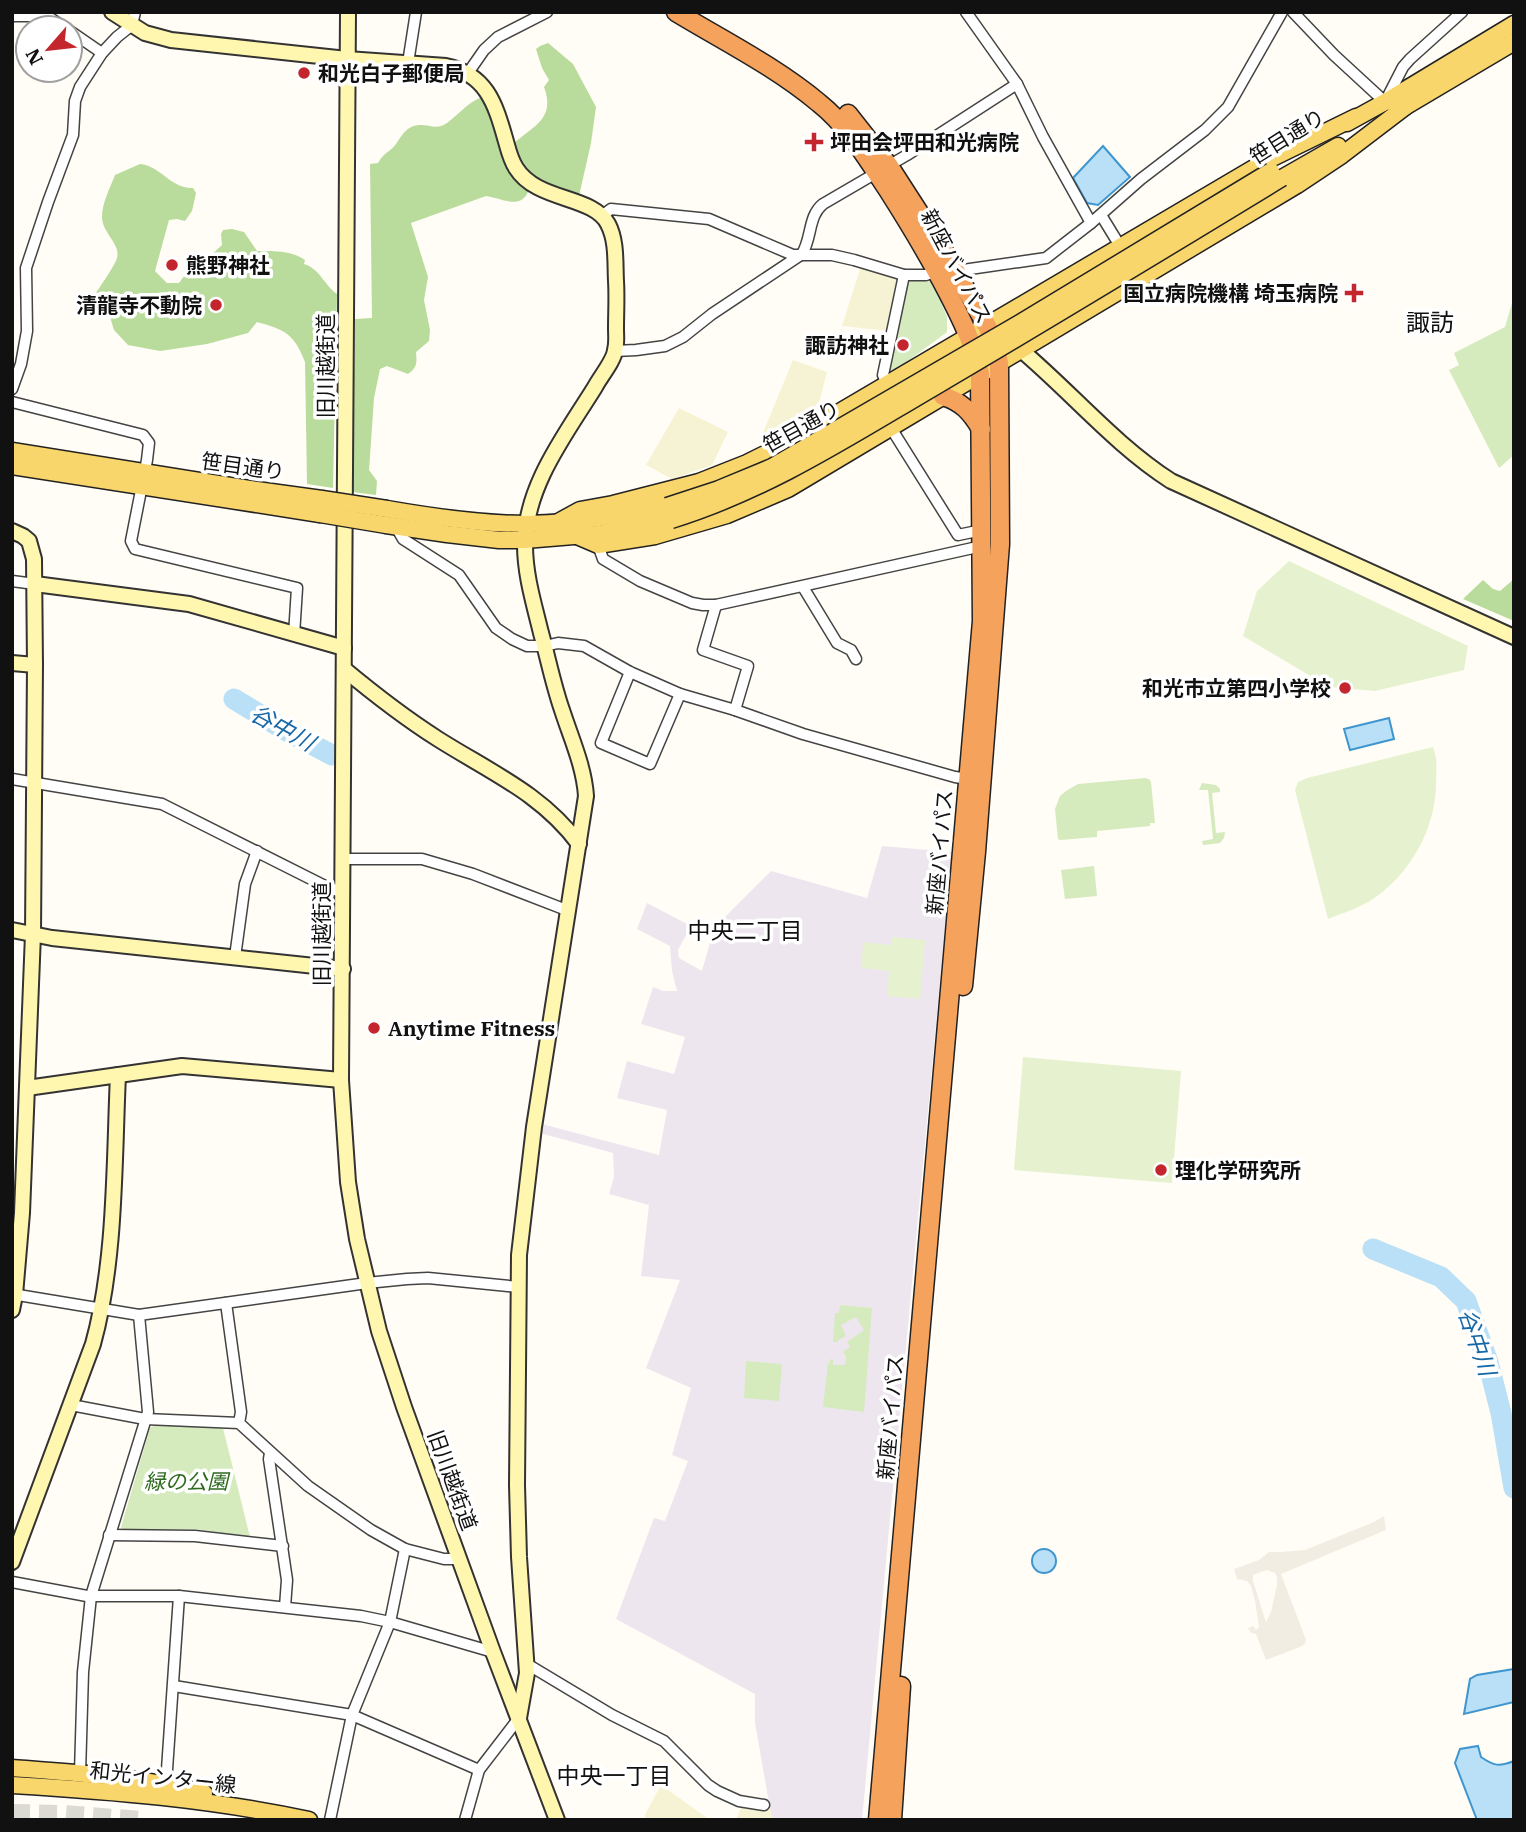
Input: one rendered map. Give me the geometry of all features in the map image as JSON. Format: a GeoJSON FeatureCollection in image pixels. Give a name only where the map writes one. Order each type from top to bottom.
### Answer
{"type":"FeatureCollection","features":[{"type":"Feature","properties":{"kind":"highway","name":"新座バイパス"},"geometry":{"type":"LineString","coordinates":[[676,12],[779,73],[822,105],[883,169],[956,271],[990,333],[999,363],[1000,544],[990,682],[904,1641],[892,1820]]}},
{"type":"Feature","properties":{"kind":"highway","name":"新座バイパス"},"geometry":{"type":"LineString","coordinates":[[698,12],[785,64],[830,96],[864,133],[970,336],[980,374],[982,621],[878,1820]]}},
{"type":"Feature","properties":{"kind":"highway"},"geometry":{"type":"LineString","coordinates":[[943,396],[964,405],[981,429]]}},
{"type":"Feature","properties":{"kind":"main road","name":"笹目通り"},"geometry":{"type":"LineString","coordinates":[[1277,175],[1356,117],[1514,24]]}},
{"type":"Feature","properties":{"kind":"main road","name":"笹目通り"},"geometry":{"type":"LineString","coordinates":[[12,466],[243,488],[473,537],[525,540],[631,528],[772,467],[1277,175],[1405,107],[1514,42]]}},
{"type":"Feature","properties":{"kind":"main road"},"geometry":{"type":"LineString","coordinates":[[577,536],[598,545],[655,536],[727,515],[788,489],[1297,185],[1405,107]]}},
{"type":"Feature","properties":{"kind":"main road"},"geometry":{"type":"LineString","coordinates":[[560,521],[580,510],[699,482],[787,443],[970,336],[990,333],[1039,294],[1265,161],[1356,117]]}},
{"type":"Feature","properties":{"kind":"main road"},"geometry":{"type":"LineString","coordinates":[[1039,294],[1035,309],[1039,318],[1049,327],[1060,326]]}},
{"type":"Feature","properties":{"kind":"main road","name":"笹目通り"},"geometry":{"type":"LineString","coordinates":[[12,451],[143,479]]}},
{"type":"Feature","properties":{"kind":"main road","name":"笹目通り"},"geometry":{"type":"LineString","coordinates":[[390,521],[448,519],[528,524],[669,513]]}},
{"type":"Feature","properties":{"kind":"main road"},"geometry":{"type":"LineString","coordinates":[[12,1768],[166,1784],[260,1810]]}},
{"type":"Feature","properties":{"kind":"main road","name":"和光インター線"},"geometry":{"type":"LineString","coordinates":[[12,1785],[168,1797],[309,1820]]}},
{"type":"Feature","properties":{"kind":"street"},"geometry":{"type":"LineString","coordinates":[[112,12],[133,19],[145,33],[171,40],[459,68],[478,79],[494,105],[510,155],[522,176],[545,192],[603,215],[613,238],[617,290],[613,358],[546,469],[534,497],[525,540],[530,589],[559,702],[585,779],[586,796],[534,1127],[519,1255],[517,1485],[527,1673],[519,1718],[479,1770],[466,1820]]}},
{"type":"Feature","properties":{"kind":"street","name":"旧川越街道"},"geometry":{"type":"LineString","coordinates":[[348,12],[341,1080],[348,1182],[357,1239],[379,1331],[493,1652],[557,1820]]}},
{"type":"Feature","properties":{"kind":"street"},"geometry":{"type":"LineString","coordinates":[[408,63],[416,12]]}},
{"type":"Feature","properties":{"kind":"street"},"geometry":{"type":"LineString","coordinates":[[468,73],[484,50],[498,37],[547,12]]}},
{"type":"Feature","properties":{"kind":"street"},"geometry":{"type":"LineString","coordinates":[[966,12],[1017,83],[1043,137],[1091,223]]}},
{"type":"Feature","properties":{"kind":"street"},"geometry":{"type":"LineString","coordinates":[[956,271],[1046,257],[1091,223],[1141,179],[1205,130],[1228,107],[1282,12]]}},
{"type":"Feature","properties":{"kind":"street"},"geometry":{"type":"LineString","coordinates":[[1293,12],[1385,102],[1403,67],[1462,12]]}},
{"type":"Feature","properties":{"kind":"street"},"geometry":{"type":"LineString","coordinates":[[12,389],[21,364],[27,331],[26,268],[74,135],[75,101],[80,87],[102,53],[133,19]]}},
{"type":"Feature","properties":{"kind":"street"},"geometry":{"type":"LineString","coordinates":[[84,41],[102,53]]}},
{"type":"Feature","properties":{"kind":"street"},"geometry":{"type":"LineString","coordinates":[[615,351],[665,346],[683,338],[712,314],[802,254],[817,209],[1017,83]]}},
{"type":"Feature","properties":{"kind":"street"},"geometry":{"type":"LineString","coordinates":[[603,215],[611,209],[709,219],[793,255],[839,257],[904,275],[926,275],[937,271]]}},
{"type":"Feature","properties":{"kind":"street"},"geometry":{"type":"LineString","coordinates":[[1101,215],[1120,246]]}},
{"type":"Feature","properties":{"kind":"street"},"geometry":{"type":"LineString","coordinates":[[887,384],[883,375],[904,275]]}},
{"type":"Feature","properties":{"kind":"street"},"geometry":{"type":"LineString","coordinates":[[990,333],[1021,350],[1120,443],[1147,466],[1171,481],[1514,637]]}},
{"type":"Feature","properties":{"kind":"street"},"geometry":{"type":"LineString","coordinates":[[12,402],[143,435],[149,443],[131,541],[135,549],[297,588],[294,635]]}},
{"type":"Feature","properties":{"kind":"street"},"geometry":{"type":"LineString","coordinates":[[891,428],[958,535],[982,538]]}},
{"type":"Feature","properties":{"kind":"street"},"geometry":{"type":"LineString","coordinates":[[390,521],[403,538],[459,575],[496,628],[527,646],[558,643],[584,646],[630,672],[680,694],[803,734],[968,779]]}},
{"type":"Feature","properties":{"kind":"street"},"geometry":{"type":"LineString","coordinates":[[12,531],[29,541],[33,550],[35,584],[33,934],[22,1213],[12,1310]]}},
{"type":"Feature","properties":{"kind":"street"},"geometry":{"type":"LineString","coordinates":[[598,545],[603,559],[640,580],[702,606],[803,587],[982,538]]}},
{"type":"Feature","properties":{"kind":"street"},"geometry":{"type":"LineString","coordinates":[[12,581],[189,604],[344,648]]}},
{"type":"Feature","properties":{"kind":"street"},"geometry":{"type":"LineString","coordinates":[[803,587],[837,643],[851,650],[856,659]]}},
{"type":"Feature","properties":{"kind":"street"},"geometry":{"type":"LineString","coordinates":[[716,605],[703,650],[748,666],[735,710]]}},
{"type":"Feature","properties":{"kind":"street"},"geometry":{"type":"LineString","coordinates":[[12,663],[35,665]]}},
{"type":"Feature","properties":{"kind":"street"},"geometry":{"type":"LineString","coordinates":[[344,668],[405,717],[540,802],[567,827],[579,844]]}},
{"type":"Feature","properties":{"kind":"street"},"geometry":{"type":"LineString","coordinates":[[630,672],[601,743],[650,764],[680,694]]}},
{"type":"Feature","properties":{"kind":"street"},"geometry":{"type":"LineString","coordinates":[[12,779],[162,804],[343,893]]}},
{"type":"Feature","properties":{"kind":"street"},"geometry":{"type":"LineString","coordinates":[[234,957],[245,884],[257,851]]}},
{"type":"Feature","properties":{"kind":"street"},"geometry":{"type":"LineString","coordinates":[[342,859],[422,859],[473,874],[569,911]]}},
{"type":"Feature","properties":{"kind":"street"},"geometry":{"type":"LineString","coordinates":[[12,930],[115,945],[343,969]]}},
{"type":"Feature","properties":{"kind":"street"},"geometry":{"type":"LineString","coordinates":[[27,1088],[182,1066],[341,1080]]}},
{"type":"Feature","properties":{"kind":"street"},"geometry":{"type":"LineString","coordinates":[[12,1562],[93,1345],[103,1310],[111,1230],[118,1075]]}},
{"type":"Feature","properties":{"kind":"street"},"geometry":{"type":"LineString","coordinates":[[14,1294],[139,1315],[367,1283],[428,1278],[519,1287]]}},
{"type":"Feature","properties":{"kind":"street"},"geometry":{"type":"LineString","coordinates":[[226,1303],[241,1412],[239,1423]]}},
{"type":"Feature","properties":{"kind":"street"},"geometry":{"type":"LineString","coordinates":[[80,1773],[83,1672],[91,1596],[148,1412],[139,1315]]}},
{"type":"Feature","properties":{"kind":"street"},"geometry":{"type":"LineString","coordinates":[[71,1405],[145,1419],[239,1423],[308,1486],[371,1530],[405,1549],[444,1559],[460,1559]]}},
{"type":"Feature","properties":{"kind":"street"},"geometry":{"type":"LineString","coordinates":[[271,1453],[269,1459],[287,1580],[285,1607]]}},
{"type":"Feature","properties":{"kind":"street"},"geometry":{"type":"LineString","coordinates":[[110,1535],[195,1536],[283,1546]]}},
{"type":"Feature","properties":{"kind":"street"},"geometry":{"type":"LineString","coordinates":[[330,1820],[352,1715],[390,1622],[405,1549]]}},
{"type":"Feature","properties":{"kind":"street"},"geometry":{"type":"LineString","coordinates":[[12,1582],[91,1596],[179,1596],[361,1616],[493,1652]]}},
{"type":"Feature","properties":{"kind":"street"},"geometry":{"type":"LineString","coordinates":[[166,1784],[179,1596]]}},
{"type":"Feature","properties":{"kind":"street"},"geometry":{"type":"LineString","coordinates":[[527,1664],[614,1716],[664,1741],[717,1791],[739,1801],[764,1805]]}},
{"type":"Feature","properties":{"kind":"street"},"geometry":{"type":"LineString","coordinates":[[173,1686],[352,1715],[479,1770]]}},
{"type":"Feature","properties":{"kind":"shaded area"},"geometry":{"type":"Polygon","coordinates":[[[861,266],[900,278],[890,331],[842,326],[861,266]]]}},
{"type":"Feature","properties":{"kind":"shaded area"},"geometry":{"type":"Polygon","coordinates":[[[793,360],[827,372],[816,414],[758,445],[793,360]]]}},
{"type":"Feature","properties":{"kind":"shaded area"},"geometry":{"type":"Polygon","coordinates":[[[679,408],[728,432],[712,465],[672,479],[646,465],[679,408]]]}},
{"type":"Feature","properties":{"kind":"shaded area"},"geometry":{"type":"Polygon","coordinates":[[[882,846],[952,852],[862,1820],[772,1820],[755,1723],[755,1694],[616,1619],[654,1518],[665,1521],[688,1461],[672,1455],[691,1388],[646,1368],[680,1280],[641,1276],[649,1205],[609,1194],[614,1177],[613,1153],[540,1133],[542,1124],[659,1155],[667,1110],[617,1098],[627,1061],[674,1074],[685,1037],[641,1024],[653,987],[663,991],[677,991],[670,946],[637,929],[647,903],[691,926],[678,950],[679,958],[702,971],[714,928],[771,871],[867,898],[882,846]]]}},
{"type":"Feature","properties":{"kind":"shaded area"},"geometry":{"type":"Polygon","coordinates":[[[1384,1516],[1386,1530],[1281,1574],[1306,1640],[1300,1647],[1266,1660],[1256,1634],[1251,1633],[1248,1628],[1253,1626],[1256,1630],[1259,1627],[1251,1586],[1247,1581],[1237,1579],[1234,1569],[1259,1560],[1269,1552],[1305,1550],[1384,1516]],[[1267,1570],[1253,1575],[1266,1622],[1277,1585],[1275,1573],[1267,1570]]]}},
{"type":"Feature","properties":{"kind":"shaded area"},"geometry":{"type":"Polygon","coordinates":[[[661,1785],[710,1820],[645,1820],[661,1785]]]}},
{"type":"Feature","properties":{"kind":"shaded area"},"geometry":{"type":"Polygon","coordinates":[[[742,1805],[770,1808],[772,1820],[736,1820],[742,1805]]]}},
{"type":"Feature","properties":{"kind":"green space"},"geometry":{"type":"Polygon","coordinates":[[[548,43],[573,64],[596,107],[579,196],[540,183],[523,169],[513,144],[545,114],[547,98],[544,87],[549,80],[536,49],[548,43]]]}},
{"type":"Feature","properties":{"kind":"green space"},"geometry":{"type":"Polygon","coordinates":[[[482,97],[521,184],[528,192],[525,197],[515,202],[486,196],[411,223],[428,277],[424,300],[430,330],[429,341],[416,352],[416,365],[408,374],[387,366],[380,369],[374,398],[369,470],[377,481],[376,495],[352,492],[355,319],[372,318],[370,164],[378,163],[409,128],[416,125],[443,125],[467,105],[482,97]]]}},
{"type":"Feature","properties":{"kind":"green space"},"geometry":{"type":"Polygon","coordinates":[[[140,164],[154,169],[178,185],[193,188],[196,193],[192,211],[185,221],[169,220],[155,271],[167,283],[179,283],[187,272],[198,267],[222,245],[223,230],[232,229],[244,232],[257,251],[288,253],[305,260],[304,264],[314,270],[337,294],[333,488],[307,484],[305,362],[297,345],[288,335],[257,322],[248,333],[207,344],[160,351],[128,345],[114,330],[110,317],[91,301],[113,267],[118,253],[103,223],[102,212],[107,196],[115,175],[140,164]]]}},
{"type":"Feature","properties":{"kind":"green space"},"geometry":{"type":"Polygon","coordinates":[[[931,278],[947,317],[947,332],[893,372],[888,367],[907,279],[931,278]]]}},
{"type":"Feature","properties":{"kind":"green space"},"geometry":{"type":"Polygon","coordinates":[[[1514,296],[1514,455],[1499,468],[1449,370],[1459,365],[1454,353],[1505,327],[1514,296]]]}},
{"type":"Feature","properties":{"kind":"green space"},"geometry":{"type":"Polygon","coordinates":[[[1289,561],[1468,646],[1464,670],[1375,691],[1329,687],[1243,636],[1257,591],[1289,561]]]}},
{"type":"Feature","properties":{"kind":"green space"},"geometry":{"type":"Polygon","coordinates":[[[1514,579],[1514,621],[1463,599],[1483,580],[1493,589],[1500,591],[1514,579]]]}},
{"type":"Feature","properties":{"kind":"green space"},"geometry":{"type":"Polygon","coordinates":[[[1433,747],[1436,756],[1435,802],[1418,850],[1398,877],[1373,899],[1328,919],[1295,790],[1298,782],[1433,747]]]}},
{"type":"Feature","properties":{"kind":"green space"},"geometry":{"type":"Polygon","coordinates":[[[1145,778],[1151,782],[1155,823],[1150,823],[1150,826],[1097,831],[1097,837],[1058,839],[1055,809],[1060,796],[1066,791],[1078,784],[1145,778]]]}},
{"type":"Feature","properties":{"kind":"green space"},"geometry":{"type":"Polygon","coordinates":[[[1202,783],[1216,785],[1220,789],[1220,792],[1212,793],[1216,833],[1225,832],[1220,843],[1203,845],[1202,841],[1213,839],[1208,790],[1199,790],[1202,783]]]}},
{"type":"Feature","properties":{"kind":"green space"},"geometry":{"type":"Polygon","coordinates":[[[1094,866],[1097,896],[1065,899],[1061,870],[1094,866]]]}},
{"type":"Feature","properties":{"kind":"green space"},"geometry":{"type":"Polygon","coordinates":[[[892,937],[925,940],[920,999],[887,996],[889,971],[861,968],[863,942],[891,945],[892,937]]]}},
{"type":"Feature","properties":{"kind":"green space"},"geometry":{"type":"Polygon","coordinates":[[[1023,1057],[1181,1071],[1172,1183],[1014,1170],[1023,1057]]]}},
{"type":"Feature","properties":{"kind":"green space"},"geometry":{"type":"Polygon","coordinates":[[[840,1305],[872,1308],[864,1412],[823,1407],[830,1359],[833,1360],[833,1365],[845,1365],[846,1357],[843,1352],[850,1347],[847,1342],[864,1330],[856,1317],[841,1325],[846,1336],[833,1342],[835,1313],[839,1313],[840,1305]]]}},
{"type":"Feature","properties":{"kind":"green space"},"geometry":{"type":"Polygon","coordinates":[[[746,1361],[782,1364],[779,1401],[744,1398],[746,1361]]]}},
{"type":"Feature","properties":{"kind":"green space","name":"緑の公園"},"geometry":{"type":"Polygon","coordinates":[[[155,1425],[223,1428],[250,1537],[196,1529],[124,1530],[121,1527],[150,1428],[155,1425]]]}},
{"type":"Feature","properties":{"kind":"water"},"geometry":{"type":"Polygon","coordinates":[[[1103,146],[1130,177],[1098,205],[1087,203],[1073,178],[1103,146]]]}},
{"type":"Feature","properties":{"kind":"water"},"geometry":{"type":"Polygon","coordinates":[[[1389,718],[1394,739],[1350,750],[1344,729],[1389,718]]]}},
{"type":"Feature","properties":{"kind":"water"},"geometry":{"type":"Polygon","coordinates":[[[1039,1549],[1049,1549],[1056,1556],[1056,1566],[1049,1573],[1039,1573],[1032,1566],[1032,1556],[1039,1549]]]}},
{"type":"Feature","properties":{"kind":"water"},"geometry":{"type":"Polygon","coordinates":[[[1514,1669],[1514,1702],[1464,1714],[1470,1679],[1477,1675],[1514,1669]]]}},
{"type":"Feature","properties":{"kind":"water"},"geometry":{"type":"Polygon","coordinates":[[[1478,1746],[1481,1757],[1493,1764],[1514,1761],[1514,1820],[1477,1820],[1455,1763],[1460,1749],[1478,1746]]]}},
{"type":"Feature","properties":{"kind":"waterway","name":"谷中川"},"geometry":{"type":"LineString","coordinates":[[234,699],[332,755]]}},
{"type":"Feature","properties":{"kind":"waterway","name":"谷中川"},"geometry":{"type":"LineString","coordinates":[[1373,1249],[1441,1277],[1466,1301],[1488,1362],[1501,1413],[1514,1488]]}},
{"type":"Feature","properties":{"kind":"tunnel"},"geometry":{"type":"LineString","coordinates":[[12,1813],[142,1820]]}},
{"type":"Feature","properties":{"kind":"place","name":"和光白子郵便局"},"geometry":{"type":"Point","coordinates":[304,73]}},
{"type":"Feature","properties":{"kind":"place","name":"坪田会坪田和光病院"},"geometry":{"type":"Point","coordinates":[814,142]}},
{"type":"Feature","properties":{"kind":"place","name":"熊野神社"},"geometry":{"type":"Point","coordinates":[172,265]}},
{"type":"Feature","properties":{"kind":"place","name":"国立病院機構 埼玉病院"},"geometry":{"type":"Point","coordinates":[1354,293]}},
{"type":"Feature","properties":{"kind":"place","name":"清龍寺不動院"},"geometry":{"type":"Point","coordinates":[216,305]}},
{"type":"Feature","properties":{"kind":"place","name":"諏訪神社"},"geometry":{"type":"Point","coordinates":[903,345]}},
{"type":"Feature","properties":{"kind":"place","name":"和光市立第四小学校"},"geometry":{"type":"Point","coordinates":[1345,688]}},
{"type":"Feature","properties":{"kind":"place","name":"Anytime Fitness"},"geometry":{"type":"Point","coordinates":[374,1028]}},
{"type":"Feature","properties":{"kind":"place","name":"理化学研究所"},"geometry":{"type":"Point","coordinates":[1161,1170]}},
{"type":"Feature","properties":{"kind":"district","name":"諏訪"},"geometry":{"type":"Point","coordinates":[1430,322]}},
{"type":"Feature","properties":{"kind":"district","name":"中央二丁目"},"geometry":{"type":"Point","coordinates":[745,930]}},
{"type":"Feature","properties":{"kind":"district","name":"中央一丁目"},"geometry":{"type":"Point","coordinates":[614,1775]}}]}
